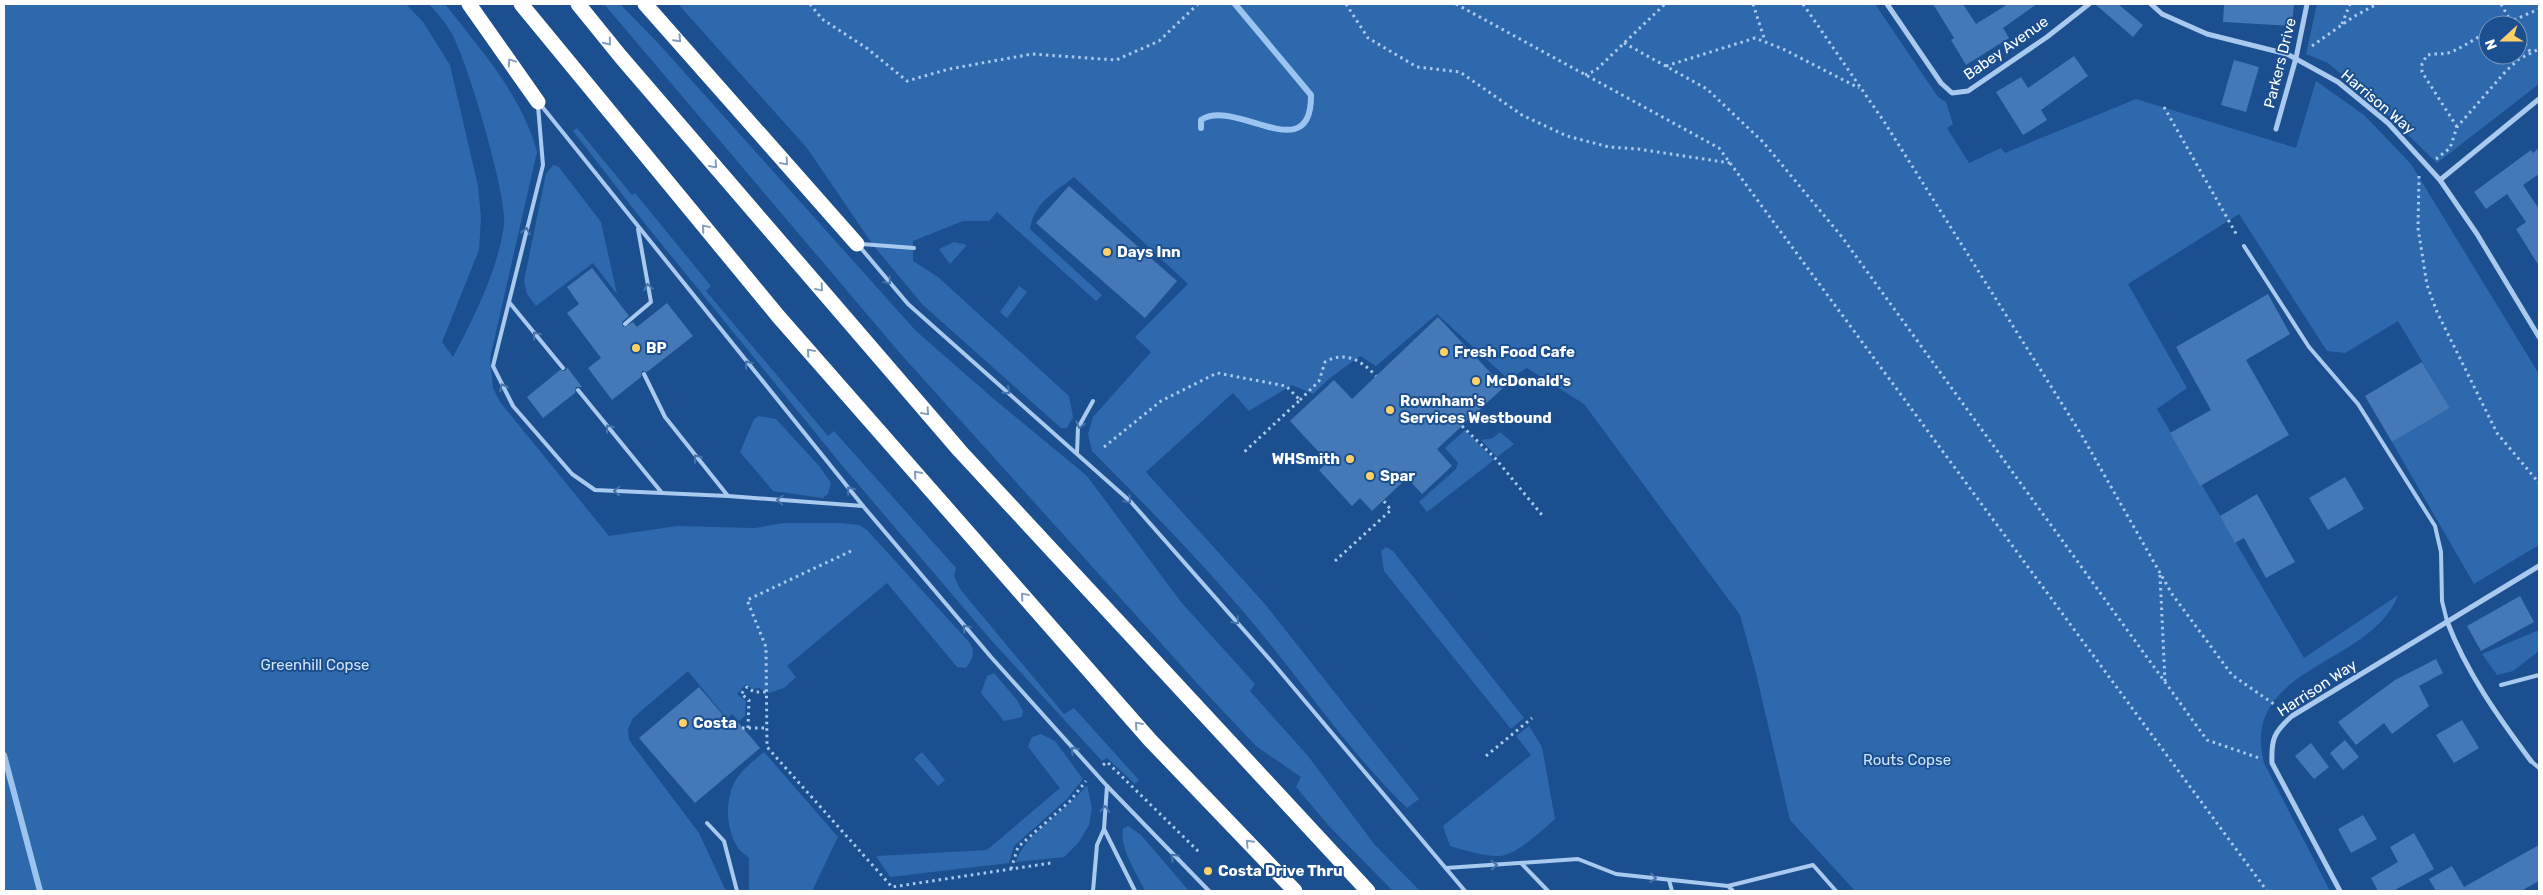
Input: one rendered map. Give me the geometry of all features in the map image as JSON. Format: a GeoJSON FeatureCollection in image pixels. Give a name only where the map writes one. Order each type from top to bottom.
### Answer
{"type":"FeatureCollection","features":[{"type":"Feature","properties":{"kind":"highway"},"geometry":{"type":"LineString","coordinates":[[469,4],[538,102]]}},
{"type":"Feature","properties":{"kind":"highway"},"geometry":{"type":"LineString","coordinates":[[521,4],[778,316],[1150,740],[1295,891]]}},
{"type":"Feature","properties":{"kind":"highway"},"geometry":{"type":"LineString","coordinates":[[578,4],[627,65],[960,451],[1368,891]]}},
{"type":"Feature","properties":{"kind":"highway"},"geometry":{"type":"LineString","coordinates":[[644,4],[857,244]]}},
{"type":"Feature","properties":{"kind":"street","name":"Babey Avenue"},"geometry":{"type":"LineString","coordinates":[[1887,4],[1941,83],[1952,93],[1968,91],[2047,37],[2089,4]]}},
{"type":"Feature","properties":{"kind":"street","name":"Harrison Way"},"geometry":{"type":"LineString","coordinates":[[2151,4],[2162,14],[2207,34],[2287,54],[2296,58],[2338,82],[2388,123],[2440,180],[2476,234],[2539,337]]}},
{"type":"Feature","properties":{"kind":"street","name":"Parkers Drive"},"geometry":{"type":"LineString","coordinates":[[2276,129],[2296,58],[2307,4]]}},
{"type":"Feature","properties":{"kind":"street"},"geometry":{"type":"LineString","coordinates":[[2440,180],[2539,99]]}},
{"type":"Feature","properties":{"kind":"street","name":"Harrison Way"},"geometry":{"type":"LineString","coordinates":[[2272,763],[2271,743],[2278,728],[2292,716],[2539,566]]}},
{"type":"Feature","properties":{"kind":"street"},"geometry":{"type":"LineString","coordinates":[[2447,621],[2456,644],[2500,720],[2531,761]]}},
{"type":"Feature","properties":{"kind":"street"},"geometry":{"type":"LineString","coordinates":[[2272,763],[2340,891]]}},
{"type":"Feature","properties":{"kind":"lane"},"geometry":{"type":"LineString","coordinates":[[538,102],[863,506],[991,657],[1107,786],[1209,891]]}},
{"type":"Feature","properties":{"kind":"lane"},"geometry":{"type":"LineString","coordinates":[[538,102],[543,165],[493,366],[513,406],[572,474],[595,490],[728,496],[863,506]]}},
{"type":"Feature","properties":{"kind":"lane"},"geometry":{"type":"LineString","coordinates":[[625,324],[651,302],[638,227]]}},
{"type":"Feature","properties":{"kind":"lane"},"geometry":{"type":"LineString","coordinates":[[857,244],[914,248]]}},
{"type":"Feature","properties":{"kind":"lane"},"geometry":{"type":"LineString","coordinates":[[857,244],[908,304],[1131,502],[1224,607],[1465,891]]}},
{"type":"Feature","properties":{"kind":"lane"},"geometry":{"type":"LineString","coordinates":[[2244,246],[2308,347],[2358,404],[2435,526],[2441,552],[2442,601],[2447,621]]}},
{"type":"Feature","properties":{"kind":"lane"},"geometry":{"type":"LineString","coordinates":[[509,302],[563,368]]}},
{"type":"Feature","properties":{"kind":"lane"},"geometry":{"type":"LineString","coordinates":[[644,374],[665,417],[728,496]]}},
{"type":"Feature","properties":{"kind":"lane"},"geometry":{"type":"LineString","coordinates":[[578,390],[662,493]]}},
{"type":"Feature","properties":{"kind":"lane"},"geometry":{"type":"LineString","coordinates":[[1077,453],[1078,428],[1093,401]]}},
{"type":"Feature","properties":{"kind":"lane"},"geometry":{"type":"LineString","coordinates":[[2501,685],[2539,675]]}},
{"type":"Feature","properties":{"kind":"lane"},"geometry":{"type":"LineString","coordinates":[[2531,761],[2539,768]]}},
{"type":"Feature","properties":{"kind":"lane"},"geometry":{"type":"LineString","coordinates":[[1093,891],[1097,845],[1104,829],[1107,786]]}},
{"type":"Feature","properties":{"kind":"lane"},"geometry":{"type":"LineString","coordinates":[[708,823],[724,841],[737,891]]}},
{"type":"Feature","properties":{"kind":"lane"},"geometry":{"type":"LineString","coordinates":[[1104,829],[1136,891]]}},
{"type":"Feature","properties":{"kind":"lane"},"geometry":{"type":"LineString","coordinates":[[1446,868],[1578,859],[1616,874],[1728,886],[1813,865],[1836,891]]}},
{"type":"Feature","properties":{"kind":"lane"},"geometry":{"type":"LineString","coordinates":[[1522,864],[1548,891]]}},
{"type":"Feature","properties":{"kind":"lane"},"geometry":{"type":"LineString","coordinates":[[1669,880],[1672,891]]}},
{"type":"Feature","properties":{"kind":"lane"},"geometry":{"type":"LineString","coordinates":[[1728,886],[1732,891]]}},
{"type":"Feature","properties":{"kind":"path"},"geometry":{"type":"LineString","coordinates":[[810,4],[822,19],[868,49],[907,81],[949,69],[1032,54],[1116,60],[1159,41],[1198,4]]}},
{"type":"Feature","properties":{"kind":"path"},"geometry":{"type":"LineString","coordinates":[[1346,4],[1368,38],[1417,67],[1460,72],[1522,115],[1567,136],[1609,147],[1638,149],[1730,163]]}},
{"type":"Feature","properties":{"kind":"path"},"geometry":{"type":"LineString","coordinates":[[1456,4],[1719,148],[2267,891]]}},
{"type":"Feature","properties":{"kind":"path"},"geometry":{"type":"LineString","coordinates":[[1585,75],[1596,70],[1666,4]]}},
{"type":"Feature","properties":{"kind":"path"},"geometry":{"type":"LineString","coordinates":[[1753,4],[1766,42]]}},
{"type":"Feature","properties":{"kind":"path"},"geometry":{"type":"LineString","coordinates":[[1803,4],[1885,123],[2081,434],[2172,594],[2232,675],[2292,716]]}},
{"type":"Feature","properties":{"kind":"path"},"geometry":{"type":"LineString","coordinates":[[2341,26],[2350,4]]}},
{"type":"Feature","properties":{"kind":"path"},"geometry":{"type":"LineString","coordinates":[[2296,58],[2341,26],[2377,4]]}},
{"type":"Feature","properties":{"kind":"path"},"geometry":{"type":"LineString","coordinates":[[2524,15],[2539,9]]}},
{"type":"Feature","properties":{"kind":"path"},"geometry":{"type":"LineString","coordinates":[[2457,127],[2422,72],[2422,64],[2427,55],[2438,52],[2448,53],[2460,49],[2470,40],[2478,36]]}},
{"type":"Feature","properties":{"kind":"path"},"geometry":{"type":"LineString","coordinates":[[1666,66],[1756,38],[1861,89]]}},
{"type":"Feature","properties":{"kind":"path"},"geometry":{"type":"LineString","coordinates":[[1624,43],[1707,89],[1763,142],[1842,237],[2207,740],[2272,763]]}},
{"type":"Feature","properties":{"kind":"path"},"geometry":{"type":"LineString","coordinates":[[2528,48],[2531,53]]}},
{"type":"Feature","properties":{"kind":"path"},"geometry":{"type":"LineString","coordinates":[[2428,165],[2450,148],[2457,127],[2506,72],[2519,59],[2539,49]]}},
{"type":"Feature","properties":{"kind":"path"},"geometry":{"type":"LineString","coordinates":[[2164,107],[2244,246]]}},
{"type":"Feature","properties":{"kind":"path"},"geometry":{"type":"LineString","coordinates":[[2420,156],[2418,228],[2427,285],[2437,312],[2497,433],[2539,483]]}},
{"type":"Feature","properties":{"kind":"path"},"geometry":{"type":"LineString","coordinates":[[1242,454],[1319,381],[1325,362],[1334,357],[1344,356],[1364,363],[1376,376]]}},
{"type":"Feature","properties":{"kind":"path"},"geometry":{"type":"LineString","coordinates":[[1104,447],[1161,401],[1217,373],[1286,386],[1300,400]]}},
{"type":"Feature","properties":{"kind":"path"},"geometry":{"type":"LineString","coordinates":[[1462,426],[1495,458],[1542,515]]}},
{"type":"Feature","properties":{"kind":"path"},"geometry":{"type":"LineString","coordinates":[[1334,561],[1392,510],[1383,500]]}},
{"type":"Feature","properties":{"kind":"path"},"geometry":{"type":"LineString","coordinates":[[852,551],[747,600],[766,646],[767,747],[892,887],[1051,862]]}},
{"type":"Feature","properties":{"kind":"path"},"geometry":{"type":"LineString","coordinates":[[2160,573],[2165,681]]}},
{"type":"Feature","properties":{"kind":"path"},"geometry":{"type":"LineString","coordinates":[[748,728],[749,700],[741,694],[747,687],[754,692],[766,692]]}},
{"type":"Feature","properties":{"kind":"path"},"geometry":{"type":"LineString","coordinates":[[1486,756],[1532,718]]}},
{"type":"Feature","properties":{"kind":"path"},"geometry":{"type":"LineString","coordinates":[[742,728],[767,728]]}},
{"type":"Feature","properties":{"kind":"path"},"geometry":{"type":"LineString","coordinates":[[1103,765],[1107,762],[1114,768],[1200,853]]}},
{"type":"Feature","properties":{"kind":"path"},"geometry":{"type":"LineString","coordinates":[[1011,869],[1018,847],[1070,801],[1086,781]]}},
{"type":"Feature","properties":{"kind":"green space","name":"Greenhill Copse"},"geometry":{"type":"Polygon","coordinates":[[[4,4],[406,4],[423,22],[450,65],[478,186],[481,218],[479,250],[442,342],[453,357],[477,310],[491,276],[501,242],[504,210],[485,129],[459,49],[444,22],[429,4],[445,4],[486,56],[511,92],[530,131],[537,152],[490,358],[493,388],[500,402],[609,536],[677,526],[755,528],[784,523],[859,525],[867,530],[969,642],[973,652],[966,668],[957,667],[887,583],[787,666],[796,677],[784,688],[769,693],[759,688],[752,689],[746,684],[737,694],[746,701],[745,716],[739,721],[732,714],[727,719],[688,671],[633,718],[628,729],[629,740],[699,833],[726,891],[4,891],[4,4]]]}},
{"type":"Feature","properties":{"kind":"green space"},"geometry":{"type":"Polygon","coordinates":[[[604,4],[620,4],[658,43],[916,331],[995,400],[1087,476],[1181,602],[1255,684],[1250,691],[1308,756],[1375,845],[1420,891],[1393,891],[1329,826],[1296,787],[1301,777],[1257,747],[1205,692],[899,352],[604,4]]]}},
{"type":"Feature","properties":{"kind":"green space","name":"Routs Copse"},"geometry":{"type":"Polygon","coordinates":[[[678,4],[1875,4],[1938,97],[1946,102],[1953,124],[1947,128],[1969,163],[2001,148],[2005,153],[2136,99],[2296,148],[2316,81],[2364,115],[2411,164],[2539,374],[2539,545],[2474,584],[2392,442],[2450,408],[2398,321],[2345,353],[2327,351],[2239,214],[2128,284],[2187,388],[2157,409],[2304,658],[2398,595],[2384,619],[2363,638],[2312,669],[2289,686],[2271,706],[2262,731],[2264,763],[2330,891],[1855,891],[1790,820],[1755,669],[1740,615],[1584,404],[1527,368],[1508,379],[1437,314],[1376,366],[1360,356],[1330,378],[1313,394],[1292,385],[1249,411],[1233,393],[1146,472],[1264,603],[1419,799],[1407,808],[1367,766],[1276,651],[1218,582],[1092,451],[1088,434],[1093,417],[1151,352],[1135,337],[1188,284],[1074,177],[1046,199],[1036,211],[1030,229],[1102,295],[1096,301],[997,212],[989,221],[963,221],[913,241],[913,261],[938,277],[1069,396],[1073,417],[1067,428],[1061,428],[923,305],[873,245],[807,148],[678,4]]]}},
{"type":"Feature","properties":{"kind":"green space"},"geometry":{"type":"Polygon","coordinates":[[[2317,4],[2539,4],[2539,84],[2437,163],[2371,99],[2328,63],[2306,54],[2317,4]]]}},
{"type":"Feature","properties":{"kind":"green space"},"geometry":{"type":"Polygon","coordinates":[[[577,128],[632,195],[635,193],[711,286],[706,291],[828,436],[834,431],[956,568],[954,576],[960,589],[1064,714],[1074,708],[1139,780],[1135,784],[1107,758],[1102,761],[991,640],[840,463],[646,225],[573,131],[577,128]]]}},
{"type":"Feature","properties":{"kind":"green space"},"geometry":{"type":"Polygon","coordinates":[[[553,165],[558,166],[601,222],[617,294],[593,263],[536,306],[527,294],[524,281],[546,174],[553,165]]]}},
{"type":"Feature","properties":{"kind":"green space"},"geometry":{"type":"Polygon","coordinates":[[[954,242],[967,245],[950,264],[939,249],[954,242]]]}},
{"type":"Feature","properties":{"kind":"green space"},"geometry":{"type":"Polygon","coordinates":[[[1019,286],[1027,292],[1007,318],[1000,312],[1019,286]]]}},
{"type":"Feature","properties":{"kind":"green space"},"geometry":{"type":"Polygon","coordinates":[[[759,416],[776,419],[820,467],[831,483],[828,494],[823,498],[773,491],[740,452],[754,419],[759,416]]]}},
{"type":"Feature","properties":{"kind":"green space"},"geometry":{"type":"Polygon","coordinates":[[[1465,430],[1494,460],[1427,512],[1419,502],[1456,469],[1458,463],[1445,448],[1465,430]]]}},
{"type":"Feature","properties":{"kind":"green space"},"geometry":{"type":"Polygon","coordinates":[[[1500,432],[1514,444],[1497,457],[1481,440],[1493,438],[1500,432]]]}},
{"type":"Feature","properties":{"kind":"green space"},"geometry":{"type":"Polygon","coordinates":[[[1386,547],[1393,551],[1524,718],[1511,729],[1384,571],[1381,551],[1386,547]]]}},
{"type":"Feature","properties":{"kind":"green space"},"geometry":{"type":"Polygon","coordinates":[[[2539,630],[2539,651],[2513,671],[2497,675],[2482,654],[2539,630]]]}},
{"type":"Feature","properties":{"kind":"green space"},"geometry":{"type":"Polygon","coordinates":[[[994,673],[1017,700],[1023,711],[1022,717],[1004,721],[981,693],[987,676],[994,673]]]}},
{"type":"Feature","properties":{"kind":"green space"},"geometry":{"type":"Polygon","coordinates":[[[1529,726],[1542,747],[1555,819],[1515,851],[1500,856],[1482,854],[1450,846],[1443,826],[1531,755],[1516,736],[1529,726]]]}},
{"type":"Feature","properties":{"kind":"green space"},"geometry":{"type":"Polygon","coordinates":[[[1041,734],[1055,741],[1083,779],[1067,799],[1014,846],[1009,863],[890,877],[876,856],[987,850],[1060,788],[1028,747],[1032,737],[1041,734]]]}},
{"type":"Feature","properties":{"kind":"green space"},"geometry":{"type":"Polygon","coordinates":[[[764,752],[838,837],[812,891],[749,891],[749,858],[739,849],[734,841],[729,824],[728,807],[731,790],[737,778],[747,766],[764,752]]]}},
{"type":"Feature","properties":{"kind":"green space"},"geometry":{"type":"Polygon","coordinates":[[[922,752],[945,780],[938,786],[914,759],[922,752]]]}},
{"type":"Feature","properties":{"kind":"green space"},"geometry":{"type":"Polygon","coordinates":[[[1087,785],[1092,808],[1089,825],[1079,842],[1064,857],[1016,862],[1028,842],[1037,832],[1079,795],[1087,785]]]}},
{"type":"Feature","properties":{"kind":"green space"},"geometry":{"type":"Polygon","coordinates":[[[1128,826],[1141,835],[1189,891],[1145,891],[1126,852],[1122,836],[1123,829],[1128,826]]]}},
{"type":"Feature","properties":{"kind":"building"},"geometry":{"type":"Polygon","coordinates":[[[1933,4],[1963,4],[1976,24],[2008,4],[2037,4],[2003,28],[2009,38],[1966,65],[1951,40],[1954,38],[1933,4]]]}},
{"type":"Feature","properties":{"kind":"building"},"geometry":{"type":"Polygon","coordinates":[[[2095,4],[2118,4],[2143,25],[2133,37],[2095,4]]]}},
{"type":"Feature","properties":{"kind":"building"},"geometry":{"type":"Polygon","coordinates":[[[2224,4],[2294,4],[2292,26],[2223,22],[2224,4]]]}},
{"type":"Feature","properties":{"kind":"building"},"geometry":{"type":"Polygon","coordinates":[[[2074,56],[2088,76],[2041,110],[2047,120],[2023,135],[1996,92],[2021,77],[2028,88],[2074,56]]]}},
{"type":"Feature","properties":{"kind":"building"},"geometry":{"type":"Polygon","coordinates":[[[2234,60],[2259,67],[2246,112],[2221,105],[2234,60]]]}},
{"type":"Feature","properties":{"kind":"building"},"geometry":{"type":"Polygon","coordinates":[[[2539,148],[2539,174],[2523,185],[2539,209],[2539,266],[2516,229],[2526,222],[2507,194],[2486,209],[2474,192],[2531,150],[2533,153],[2539,148]]]}},
{"type":"Feature","properties":{"kind":"building","name":"Days Inn"},"geometry":{"type":"Polygon","coordinates":[[[1069,186],[1177,281],[1145,318],[1036,223],[1069,186]]]}},
{"type":"Feature","properties":{"kind":"building","name":"BP"},"geometry":{"type":"Polygon","coordinates":[[[592,268],[629,316],[622,322],[623,327],[633,322],[637,327],[667,303],[693,336],[647,372],[642,371],[641,377],[612,400],[588,368],[601,358],[567,313],[579,304],[567,287],[592,268]]]}},
{"type":"Feature","properties":{"kind":"building"},"geometry":{"type":"Polygon","coordinates":[[[2268,294],[2290,334],[2246,360],[2289,435],[2200,486],[2170,433],[2211,410],[2176,347],[2268,294]]]}},
{"type":"Feature","properties":{"kind":"building","name":"Rownham's Services Westbound"},"geometry":{"type":"Polygon","coordinates":[[[1438,317],[1504,387],[1437,449],[1452,466],[1422,494],[1407,478],[1372,511],[1360,498],[1352,506],[1319,470],[1328,462],[1290,421],[1334,380],[1352,399],[1438,317]]]}},
{"type":"Feature","properties":{"kind":"building"},"geometry":{"type":"Polygon","coordinates":[[[2422,362],[2450,408],[2392,442],[2365,396],[2422,362]]]}},
{"type":"Feature","properties":{"kind":"building"},"geometry":{"type":"Polygon","coordinates":[[[567,367],[582,387],[576,387],[575,393],[543,418],[527,397],[560,370],[565,371],[567,367]]]}},
{"type":"Feature","properties":{"kind":"building"},"geometry":{"type":"Polygon","coordinates":[[[2345,477],[2364,509],[2328,530],[2309,498],[2345,477]]]}},
{"type":"Feature","properties":{"kind":"building"},"geometry":{"type":"Polygon","coordinates":[[[2257,494],[2295,562],[2266,578],[2244,538],[2235,543],[2220,516],[2257,494]]]}},
{"type":"Feature","properties":{"kind":"building"},"geometry":{"type":"Polygon","coordinates":[[[2520,596],[2534,622],[2481,651],[2467,626],[2520,596]]]}},
{"type":"Feature","properties":{"kind":"building"},"geometry":{"type":"Polygon","coordinates":[[[2436,659],[2443,673],[2419,686],[2429,706],[2392,734],[2384,723],[2356,745],[2338,722],[2395,680],[2436,659]]]}},
{"type":"Feature","properties":{"kind":"building"},"geometry":{"type":"Polygon","coordinates":[[[699,687],[733,727],[738,722],[760,748],[695,803],[639,738],[699,687]]]}},
{"type":"Feature","properties":{"kind":"building"},"geometry":{"type":"Polygon","coordinates":[[[2462,720],[2479,748],[2454,763],[2436,735],[2462,720]]]}},
{"type":"Feature","properties":{"kind":"building"},"geometry":{"type":"Polygon","coordinates":[[[2345,740],[2359,757],[2343,770],[2330,753],[2345,740]]]}},
{"type":"Feature","properties":{"kind":"building"},"geometry":{"type":"Polygon","coordinates":[[[2311,743],[2329,767],[2314,779],[2295,756],[2311,743]]]}},
{"type":"Feature","properties":{"kind":"building"},"geometry":{"type":"Polygon","coordinates":[[[2363,815],[2377,839],[2351,853],[2338,829],[2363,815]]]}},
{"type":"Feature","properties":{"kind":"building"},"geometry":{"type":"Polygon","coordinates":[[[2414,833],[2434,869],[2393,891],[2378,891],[2371,878],[2398,862],[2390,847],[2414,833]]]}},
{"type":"Feature","properties":{"kind":"building"},"geometry":{"type":"Polygon","coordinates":[[[2539,845],[2539,881],[2521,891],[2436,891],[2429,879],[2452,866],[2464,887],[2539,845]]]}},
{"type":"Feature","properties":{"kind":"waterway"},"geometry":{"type":"LineString","coordinates":[[1201,128],[1201,120],[1216,115],[1233,117],[1286,130],[1299,127],[1308,117],[1311,95],[1235,4]]}},
{"type":"Feature","properties":{"kind":"waterway"},"geometry":{"type":"LineString","coordinates":[[4,755],[40,891]]}},
{"type":"Feature","properties":{"kind":"place","name":"Days Inn"},"geometry":{"type":"Point","coordinates":[1107,252]}},
{"type":"Feature","properties":{"kind":"place","name":"BP"},"geometry":{"type":"Point","coordinates":[636,348]}},
{"type":"Feature","properties":{"kind":"place","name":"Fresh Food Cafe"},"geometry":{"type":"Point","coordinates":[1444,352]}},
{"type":"Feature","properties":{"kind":"place","name":"McDonald's"},"geometry":{"type":"Point","coordinates":[1476,381]}},
{"type":"Feature","properties":{"kind":"place","name":"Rownham's Services Westbound"},"geometry":{"type":"Point","coordinates":[1390,410]}},
{"type":"Feature","properties":{"kind":"place","name":"WHSmith"},"geometry":{"type":"Point","coordinates":[1350,459]}},
{"type":"Feature","properties":{"kind":"place","name":"Spar"},"geometry":{"type":"Point","coordinates":[1370,476]}},
{"type":"Feature","properties":{"kind":"place","name":"Costa"},"geometry":{"type":"Point","coordinates":[683,723]}},
{"type":"Feature","properties":{"kind":"place","name":"Costa Drive Thru"},"geometry":{"type":"Point","coordinates":[1208,871]}}]}
